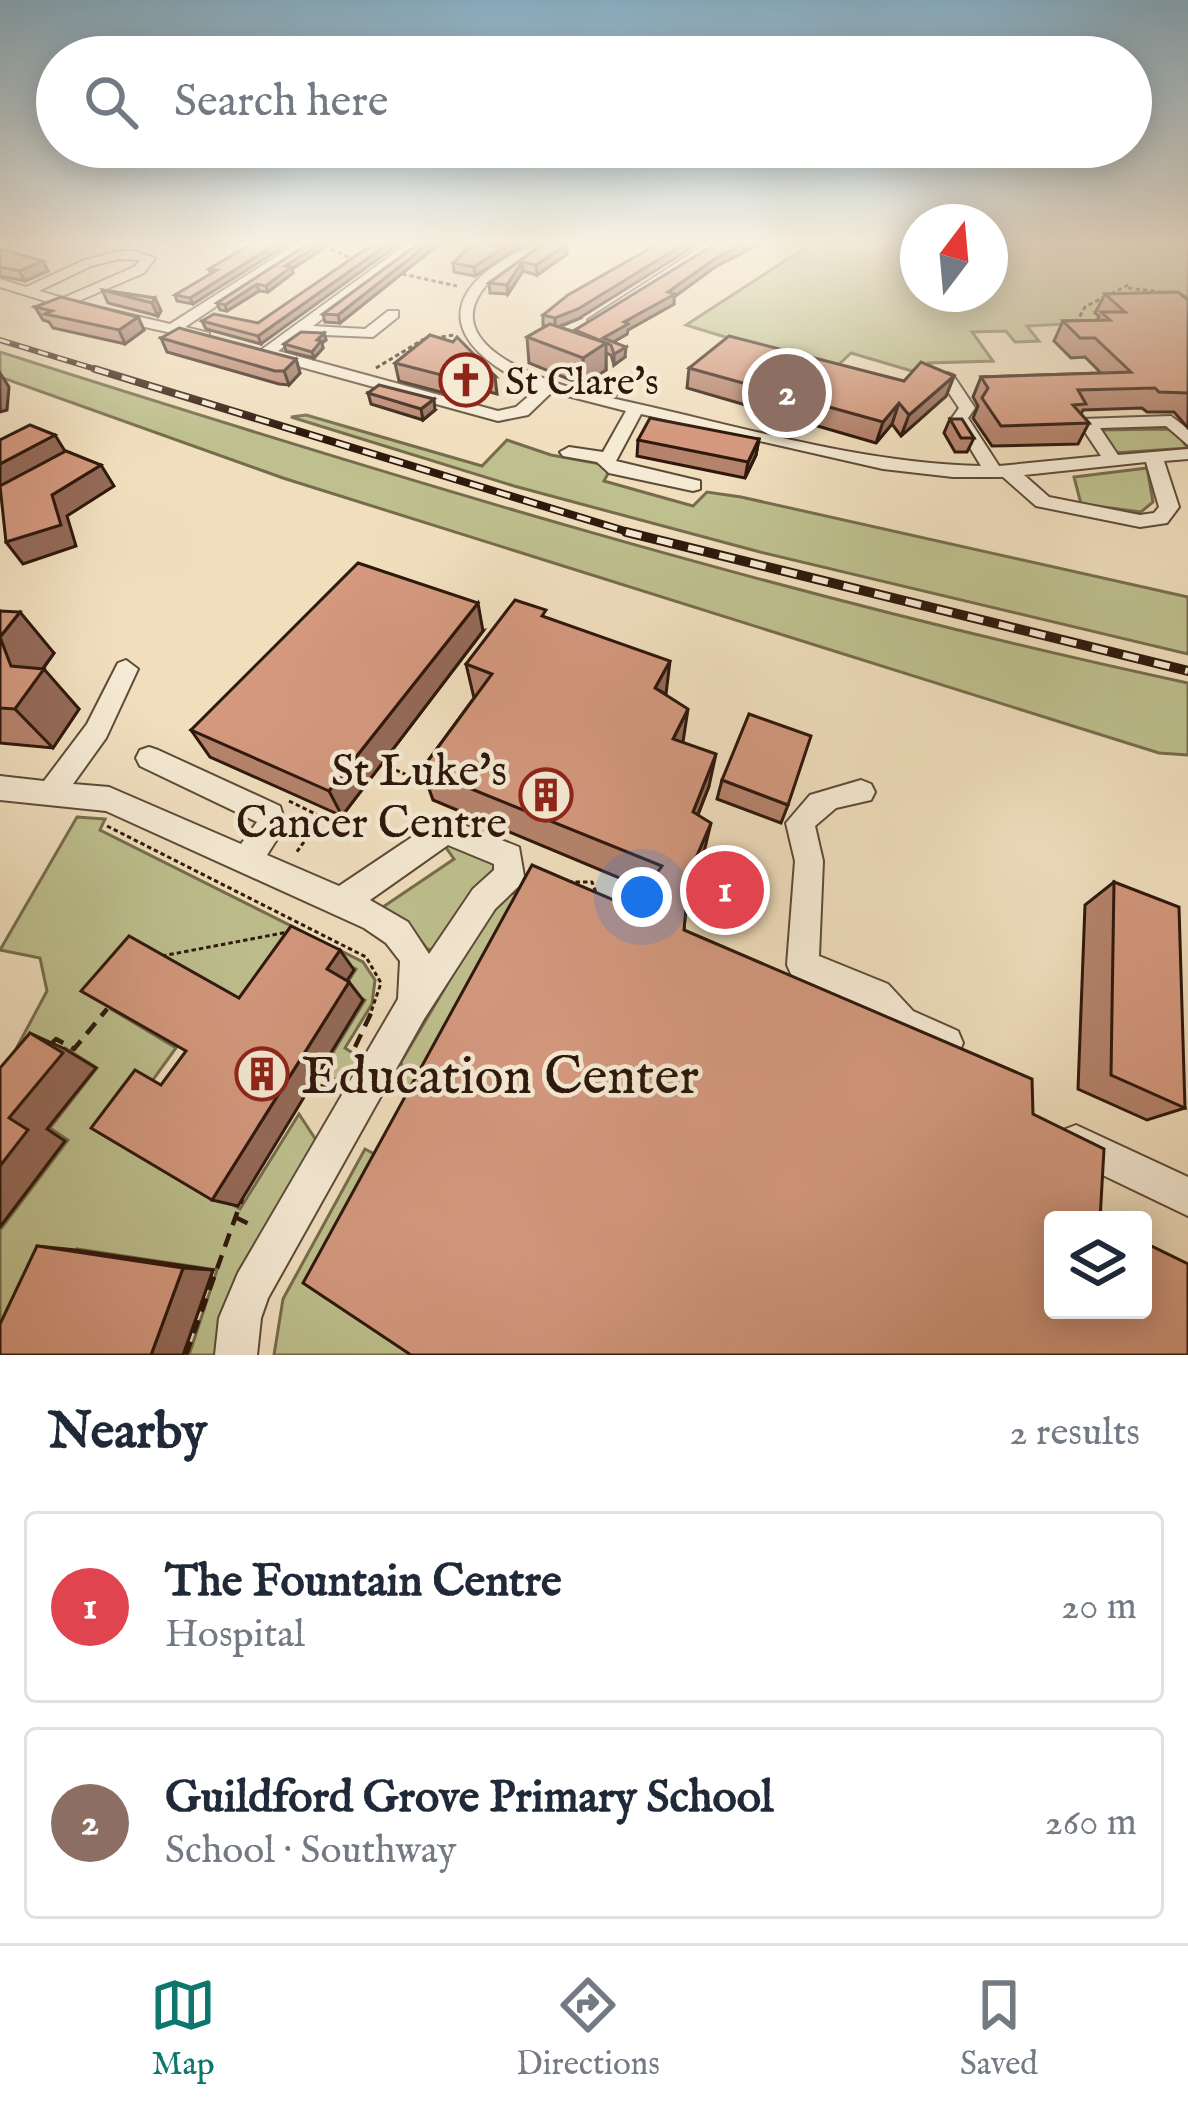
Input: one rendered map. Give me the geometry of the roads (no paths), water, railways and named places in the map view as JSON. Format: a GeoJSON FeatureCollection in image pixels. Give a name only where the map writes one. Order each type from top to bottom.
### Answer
{"type":"FeatureCollection","features":[{"type":"Feature","properties":{"kind":"street"},"geometry":{"type":"LineString","coordinates":[[80,307],[216,339]]}},
{"type":"Feature","properties":{"kind":"street"},"geometry":{"type":"LineString","coordinates":[[173,329],[207,307]]}},
{"type":"Feature","properties":{"kind":"street"},"geometry":{"type":"LineString","coordinates":[[329,307],[258,351],[498,416],[522,411],[550,386]]}},
{"type":"Feature","properties":{"kind":"street"},"geometry":{"type":"LineString","coordinates":[[469,307],[470,332],[498,362],[550,386],[865,461],[1002,473],[1188,454]]}},
{"type":"Feature","properties":{"kind":"street"},"geometry":{"type":"LineString","coordinates":[[585,326],[615,307]]}},
{"type":"Feature","properties":{"kind":"street"},"geometry":{"type":"LineString","coordinates":[[299,329],[368,334],[393,314]]}},
{"type":"Feature","properties":{"kind":"street"},"geometry":{"type":"LineString","coordinates":[[498,362],[519,355]]}},
{"type":"Feature","properties":{"kind":"street"},"geometry":{"type":"LineString","coordinates":[[947,377],[967,407],[960,418],[1002,473],[1043,502],[1140,521],[1160,519],[1169,507],[1168,491],[1153,456]]}},
{"type":"Feature","properties":{"kind":"street"},"geometry":{"type":"LineString","coordinates":[[599,398],[629,379]]}},
{"type":"Feature","properties":{"kind":"street"},"geometry":{"type":"LineString","coordinates":[[636,407],[606,463],[615,469],[693,485]]}},
{"type":"Feature","properties":{"kind":"street"},"geometry":{"type":"LineString","coordinates":[[1113,461],[1088,423],[1171,421],[1188,440]]}},
{"type":"Feature","properties":{"kind":"street"},"geometry":{"type":"LineString","coordinates":[[569,452],[608,458]]}},
{"type":"Feature","properties":{"kind":"street"},"geometry":{"type":"LineString","coordinates":[[51,792],[97,731],[126,669]]}},
{"type":"Feature","properties":{"kind":"street"},"geometry":{"type":"LineString","coordinates":[[149,758],[270,815],[272,825],[245,860]]}},
{"type":"Feature","properties":{"kind":"street"},"geometry":{"type":"LineString","coordinates":[[0,788],[109,799],[375,917],[404,938],[417,958],[420,978],[412,1007]]}},
{"type":"Feature","properties":{"kind":"street"},"geometry":{"type":"LineString","coordinates":[[861,792],[834,795],[812,807],[800,823],[808,861],[803,965],[876,996],[901,1022],[966,1052]]}},
{"type":"Feature","properties":{"kind":"street"},"geometry":{"type":"LineString","coordinates":[[236,1355],[240,1318],[252,1287],[412,1007],[484,899],[509,876],[513,865],[509,856],[449,832],[436,834],[340,903]]}},
{"type":"Feature","properties":{"kind":"street"},"geometry":{"type":"LineString","coordinates":[[1036,1124],[1188,1197]]}},
{"type":"Feature","properties":{"kind":"railway"},"geometry":{"type":"LineString","coordinates":[[0,340],[105,372]]}},
{"type":"Feature","properties":{"kind":"railway"},"geometry":{"type":"LineString","coordinates":[[95,369],[637,535]]}},
{"type":"Feature","properties":{"kind":"railway"},"geometry":{"type":"LineString","coordinates":[[626,532],[637,535]]}},
{"type":"Feature","properties":{"kind":"railway"},"geometry":{"type":"LineString","coordinates":[[637,535],[1188,671]]}},
{"type":"Feature","properties":{"kind":"place","name":"St Clare's"},"geometry":{"type":"Point","coordinates":[466,380]}},
{"type":"Feature","properties":{"kind":"place","name":"Guildford Grove Primary School"},"geometry":{"type":"Point","coordinates":[787,393]}},
{"type":"Feature","properties":{"kind":"place","name":"St Luke's Cancer Centre"},"geometry":{"type":"Point","coordinates":[546,795]}},
{"type":"Feature","properties":{"kind":"place","name":"The Fountain Centre"},"geometry":{"type":"Point","coordinates":[725,890]}},
{"type":"Feature","properties":{"kind":"place","name":"Education Center"},"geometry":{"type":"Point","coordinates":[262,1074]}}]}
